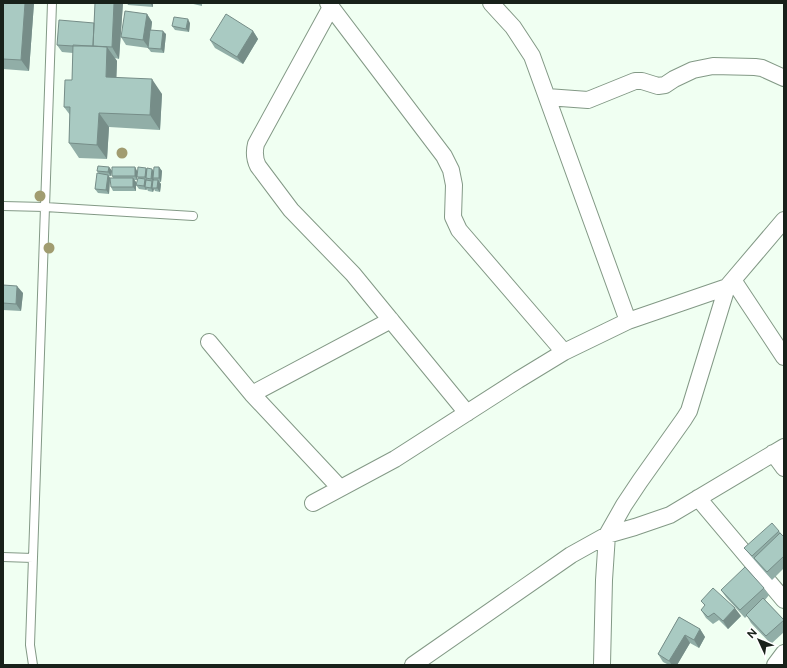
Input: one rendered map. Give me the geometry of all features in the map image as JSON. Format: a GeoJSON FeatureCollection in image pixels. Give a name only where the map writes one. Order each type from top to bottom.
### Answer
{"type":"FeatureCollection","features":[{"type":"Feature","properties":{"kind":"street"},"geometry":{"type":"LineString","coordinates":[[490,3],[514,27],[532,56],[628,321]]}},
{"type":"Feature","properties":{"kind":"street"},"geometry":{"type":"LineString","coordinates":[[467,413],[353,274],[291,210],[255,160],[254,151],[256,144],[329,5],[444,156],[451,170],[454,184],[453,217],[459,230],[564,352]]}},
{"type":"Feature","properties":{"kind":"street"},"geometry":{"type":"LineString","coordinates":[[547,97],[588,100],[635,81],[642,81],[658,86],[665,85],[693,70],[713,66],[762,68],[784,78]]}},
{"type":"Feature","properties":{"kind":"street"},"geometry":{"type":"LineString","coordinates":[[602,664],[604,580],[607,536],[624,505],[689,411],[730,283],[784,220]]}},
{"type":"Feature","properties":{"kind":"street"},"geometry":{"type":"LineString","coordinates":[[313,503],[395,459],[564,352],[628,321],[730,283]]}},
{"type":"Feature","properties":{"kind":"street"},"geometry":{"type":"LineString","coordinates":[[730,283],[784,357]]}},
{"type":"Feature","properties":{"kind":"street"},"geometry":{"type":"LineString","coordinates":[[252,394],[391,320]]}},
{"type":"Feature","properties":{"kind":"street"},"geometry":{"type":"LineString","coordinates":[[209,342],[252,394],[340,488]]}},
{"type":"Feature","properties":{"kind":"street"},"geometry":{"type":"LineString","coordinates":[[413,665],[571,555],[607,536],[670,515],[779,450],[784,468]]}},
{"type":"Feature","properties":{"kind":"street"},"geometry":{"type":"LineString","coordinates":[[698,498],[784,600]]}},
{"type":"Feature","properties":{"kind":"street"},"geometry":{"type":"LineString","coordinates":[[775,665],[784,653]]}},
{"type":"Feature","properties":{"kind":"lane"},"geometry":{"type":"LineString","coordinates":[[33,665],[30,645],[52,3]]}},
{"type":"Feature","properties":{"kind":"lane"},"geometry":{"type":"LineString","coordinates":[[3,206],[45,207],[193,216]]}},
{"type":"Feature","properties":{"kind":"lane"},"geometry":{"type":"LineString","coordinates":[[3,557],[33,558]]}},
{"type":"Feature","properties":{"kind":"building"},"geometry":{"type":"Polygon","coordinates":[[[3,3],[25,3],[21,60],[3,59],[3,3]]]}},
{"type":"Feature","properties":{"kind":"building"},"geometry":{"type":"Polygon","coordinates":[[[95,3],[114,3],[112,47],[93,46],[95,3]]]}},
{"type":"Feature","properties":{"kind":"building"},"geometry":{"type":"Polygon","coordinates":[[[125,11],[147,14],[143,40],[121,37],[125,11]]]}},
{"type":"Feature","properties":{"kind":"building"},"geometry":{"type":"Polygon","coordinates":[[[226,14],[253,31],[237,57],[210,40],[226,14]]]}},
{"type":"Feature","properties":{"kind":"building"},"geometry":{"type":"Polygon","coordinates":[[[174,17],[188,19],[186,29],[172,26],[174,17]]]}},
{"type":"Feature","properties":{"kind":"building"},"geometry":{"type":"Polygon","coordinates":[[[59,20],[94,23],[93,46],[57,45],[59,20]]]}},
{"type":"Feature","properties":{"kind":"building"},"geometry":{"type":"Polygon","coordinates":[[[150,30],[163,31],[161,49],[148,48],[150,30]]]}},
{"type":"Feature","properties":{"kind":"building"},"geometry":{"type":"Polygon","coordinates":[[[73,45],[107,47],[106,77],[152,79],[150,115],[99,113],[97,145],[69,143],[70,107],[64,107],[65,80],[72,80],[73,45]]]}},
{"type":"Feature","properties":{"kind":"building"},"geometry":{"type":"Polygon","coordinates":[[[98,166],[109,167],[108,172],[97,171],[98,166]]]}},
{"type":"Feature","properties":{"kind":"building"},"geometry":{"type":"Polygon","coordinates":[[[112,167],[135,167],[135,176],[112,176],[112,167]]]}},
{"type":"Feature","properties":{"kind":"building"},"geometry":{"type":"Polygon","coordinates":[[[138,167],[146,168],[145,177],[137,177],[138,167]]]}},
{"type":"Feature","properties":{"kind":"building"},"geometry":{"type":"Polygon","coordinates":[[[154,167],[159,167],[159,178],[153,178],[154,167]]]}},
{"type":"Feature","properties":{"kind":"building"},"geometry":{"type":"Polygon","coordinates":[[[147,168],[152,169],[151,179],[146,178],[147,168]]]}},
{"type":"Feature","properties":{"kind":"building"},"geometry":{"type":"Polygon","coordinates":[[[97,173],[108,175],[106,190],[95,189],[97,173]]]}},
{"type":"Feature","properties":{"kind":"building"},"geometry":{"type":"Polygon","coordinates":[[[110,178],[133,178],[133,187],[111,187],[110,178]]]}},
{"type":"Feature","properties":{"kind":"building"},"geometry":{"type":"Polygon","coordinates":[[[138,178],[145,179],[144,186],[136,185],[138,178]]]}},
{"type":"Feature","properties":{"kind":"building"},"geometry":{"type":"Polygon","coordinates":[[[146,180],[152,181],[151,188],[145,187],[146,180]]]}},
{"type":"Feature","properties":{"kind":"building"},"geometry":{"type":"Polygon","coordinates":[[[153,180],[158,180],[157,188],[152,188],[153,180]]]}},
{"type":"Feature","properties":{"kind":"building"},"geometry":{"type":"Polygon","coordinates":[[[3,285],[17,286],[16,304],[3,303],[3,285]]]}},
{"type":"Feature","properties":{"kind":"building"},"geometry":{"type":"Polygon","coordinates":[[[772,523],[779,531],[752,556],[744,548],[772,523]]]}},
{"type":"Feature","properties":{"kind":"building"},"geometry":{"type":"Polygon","coordinates":[[[780,533],[784,537],[784,556],[767,572],[754,558],[780,533]]]}},
{"type":"Feature","properties":{"kind":"building"},"geometry":{"type":"Polygon","coordinates":[[[745,567],[764,588],[740,610],[721,590],[745,567]]]}},
{"type":"Feature","properties":{"kind":"building"},"geometry":{"type":"Polygon","coordinates":[[[713,588],[735,608],[723,621],[714,613],[708,617],[701,610],[705,605],[701,601],[713,588]]]}},
{"type":"Feature","properties":{"kind":"building"},"geometry":{"type":"Polygon","coordinates":[[[763,598],[784,620],[766,636],[746,615],[763,598]]]}},
{"type":"Feature","properties":{"kind":"building"},"geometry":{"type":"Polygon","coordinates":[[[679,617],[700,629],[694,640],[685,635],[669,661],[658,654],[679,617]]]}}]}
